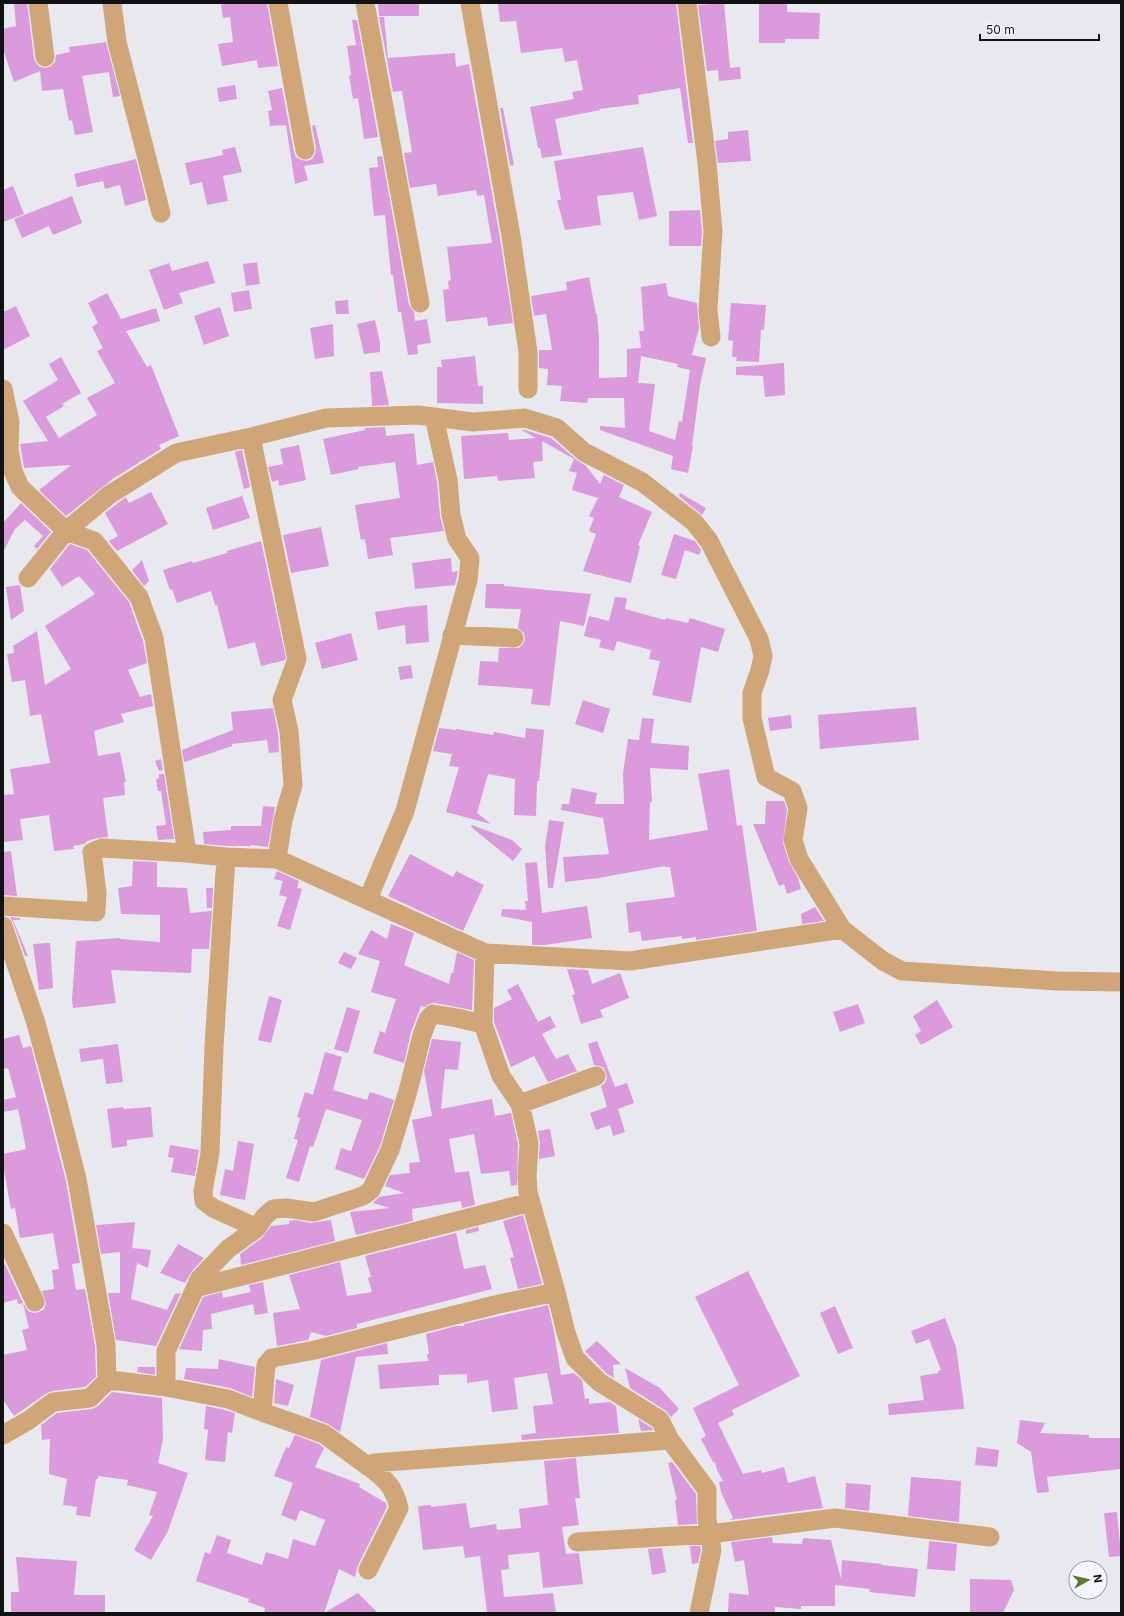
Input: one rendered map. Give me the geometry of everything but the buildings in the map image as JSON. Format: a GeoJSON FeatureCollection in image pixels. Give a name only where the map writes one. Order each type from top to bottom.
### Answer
{"type":"FeatureCollection","features":[{"type":"Feature","properties":{"kind":"street"},"geometry":{"type":"LineString","coordinates":[[38,3],[45,57]]}},
{"type":"Feature","properties":{"kind":"street"},"geometry":{"type":"LineString","coordinates":[[112,3],[117,42],[161,213]]}},
{"type":"Feature","properties":{"kind":"street"},"geometry":{"type":"LineString","coordinates":[[278,3],[305,150]]}},
{"type":"Feature","properties":{"kind":"street"},"geometry":{"type":"LineString","coordinates":[[365,3],[420,303]]}},
{"type":"Feature","properties":{"kind":"street"},"geometry":{"type":"LineString","coordinates":[[470,3],[511,236],[527,344],[528,389]]}},
{"type":"Feature","properties":{"kind":"street"},"geometry":{"type":"LineString","coordinates":[[686,3],[707,163],[713,231],[708,310],[711,337]]}},
{"type":"Feature","properties":{"kind":"street"},"geometry":{"type":"LineString","coordinates":[[3,390],[10,422],[9,449],[13,471],[20,487],[66,531],[94,541],[140,597],[154,638],[188,853]]}},
{"type":"Feature","properties":{"kind":"street"},"geometry":{"type":"LineString","coordinates":[[28,578],[66,531],[108,495],[176,453],[251,437],[326,418],[418,415],[473,422],[525,418],[557,428],[584,452],[642,482],[694,522],[709,541],[759,640],[762,650],[763,656],[760,670],[752,693],[752,718],[766,777],[792,791],[798,808],[794,840],[799,859],[842,929],[883,961],[902,971],[1057,981],[1121,982]]}},
{"type":"Feature","properties":{"kind":"street"},"geometry":{"type":"LineString","coordinates":[[368,899],[405,811],[468,580],[470,558],[457,538],[451,515],[448,480],[434,417]]}},
{"type":"Feature","properties":{"kind":"street"},"geometry":{"type":"LineString","coordinates":[[251,437],[297,659],[282,700],[289,731],[293,785],[283,820],[277,859]]}},
{"type":"Feature","properties":{"kind":"street"},"geometry":{"type":"LineString","coordinates":[[452,635],[514,638]]}},
{"type":"Feature","properties":{"kind":"street"},"geometry":{"type":"LineString","coordinates":[[3,906],[96,912],[97,893],[92,852],[102,848],[188,853],[226,857],[277,859],[486,953],[630,961],[842,929]]}},
{"type":"Feature","properties":{"kind":"street"},"geometry":{"type":"LineString","coordinates":[[226,857],[210,1153],[203,1191],[204,1201],[213,1208],[257,1228]]}},
{"type":"Feature","properties":{"kind":"street"},"geometry":{"type":"LineString","coordinates":[[3,926],[34,1020],[56,1096],[77,1179],[106,1345],[107,1381]]}},
{"type":"Feature","properties":{"kind":"street"},"geometry":{"type":"LineString","coordinates":[[486,953],[482,1024],[501,1076],[520,1104],[529,1143],[526,1177],[531,1202],[566,1333],[575,1358],[599,1382],[660,1420],[670,1440],[707,1490],[707,1519],[712,1550],[699,1613]]}},
{"type":"Feature","properties":{"kind":"street"},"geometry":{"type":"LineString","coordinates":[[166,1386],[166,1351],[200,1278],[228,1250],[257,1228],[264,1217],[273,1210],[286,1208],[314,1212],[363,1196],[371,1190],[390,1150],[408,1091],[422,1035],[428,1019],[433,1014],[482,1024]]}},
{"type":"Feature","properties":{"kind":"street"},"geometry":{"type":"LineString","coordinates":[[520,1104],[596,1076]]}},
{"type":"Feature","properties":{"kind":"street"},"geometry":{"type":"LineString","coordinates":[[195,1288],[531,1202]]}},
{"type":"Feature","properties":{"kind":"street"},"geometry":{"type":"LineString","coordinates":[[3,1233],[35,1302]]}},
{"type":"Feature","properties":{"kind":"street"},"geometry":{"type":"LineString","coordinates":[[262,1412],[266,1365],[272,1358],[315,1350],[499,1304],[556,1292]]}},
{"type":"Feature","properties":{"kind":"street"},"geometry":{"type":"LineString","coordinates":[[3,1435],[30,1420],[53,1402],[90,1398],[107,1381],[166,1386],[228,1398],[324,1434],[386,1479],[396,1497],[399,1508],[368,1570]]}},
{"type":"Feature","properties":{"kind":"street"},"geometry":{"type":"LineString","coordinates":[[369,1467],[374,1463],[670,1440]]}},
{"type":"Feature","properties":{"kind":"street"},"geometry":{"type":"LineString","coordinates":[[577,1542],[710,1534],[835,1518],[990,1537]]}}]}
